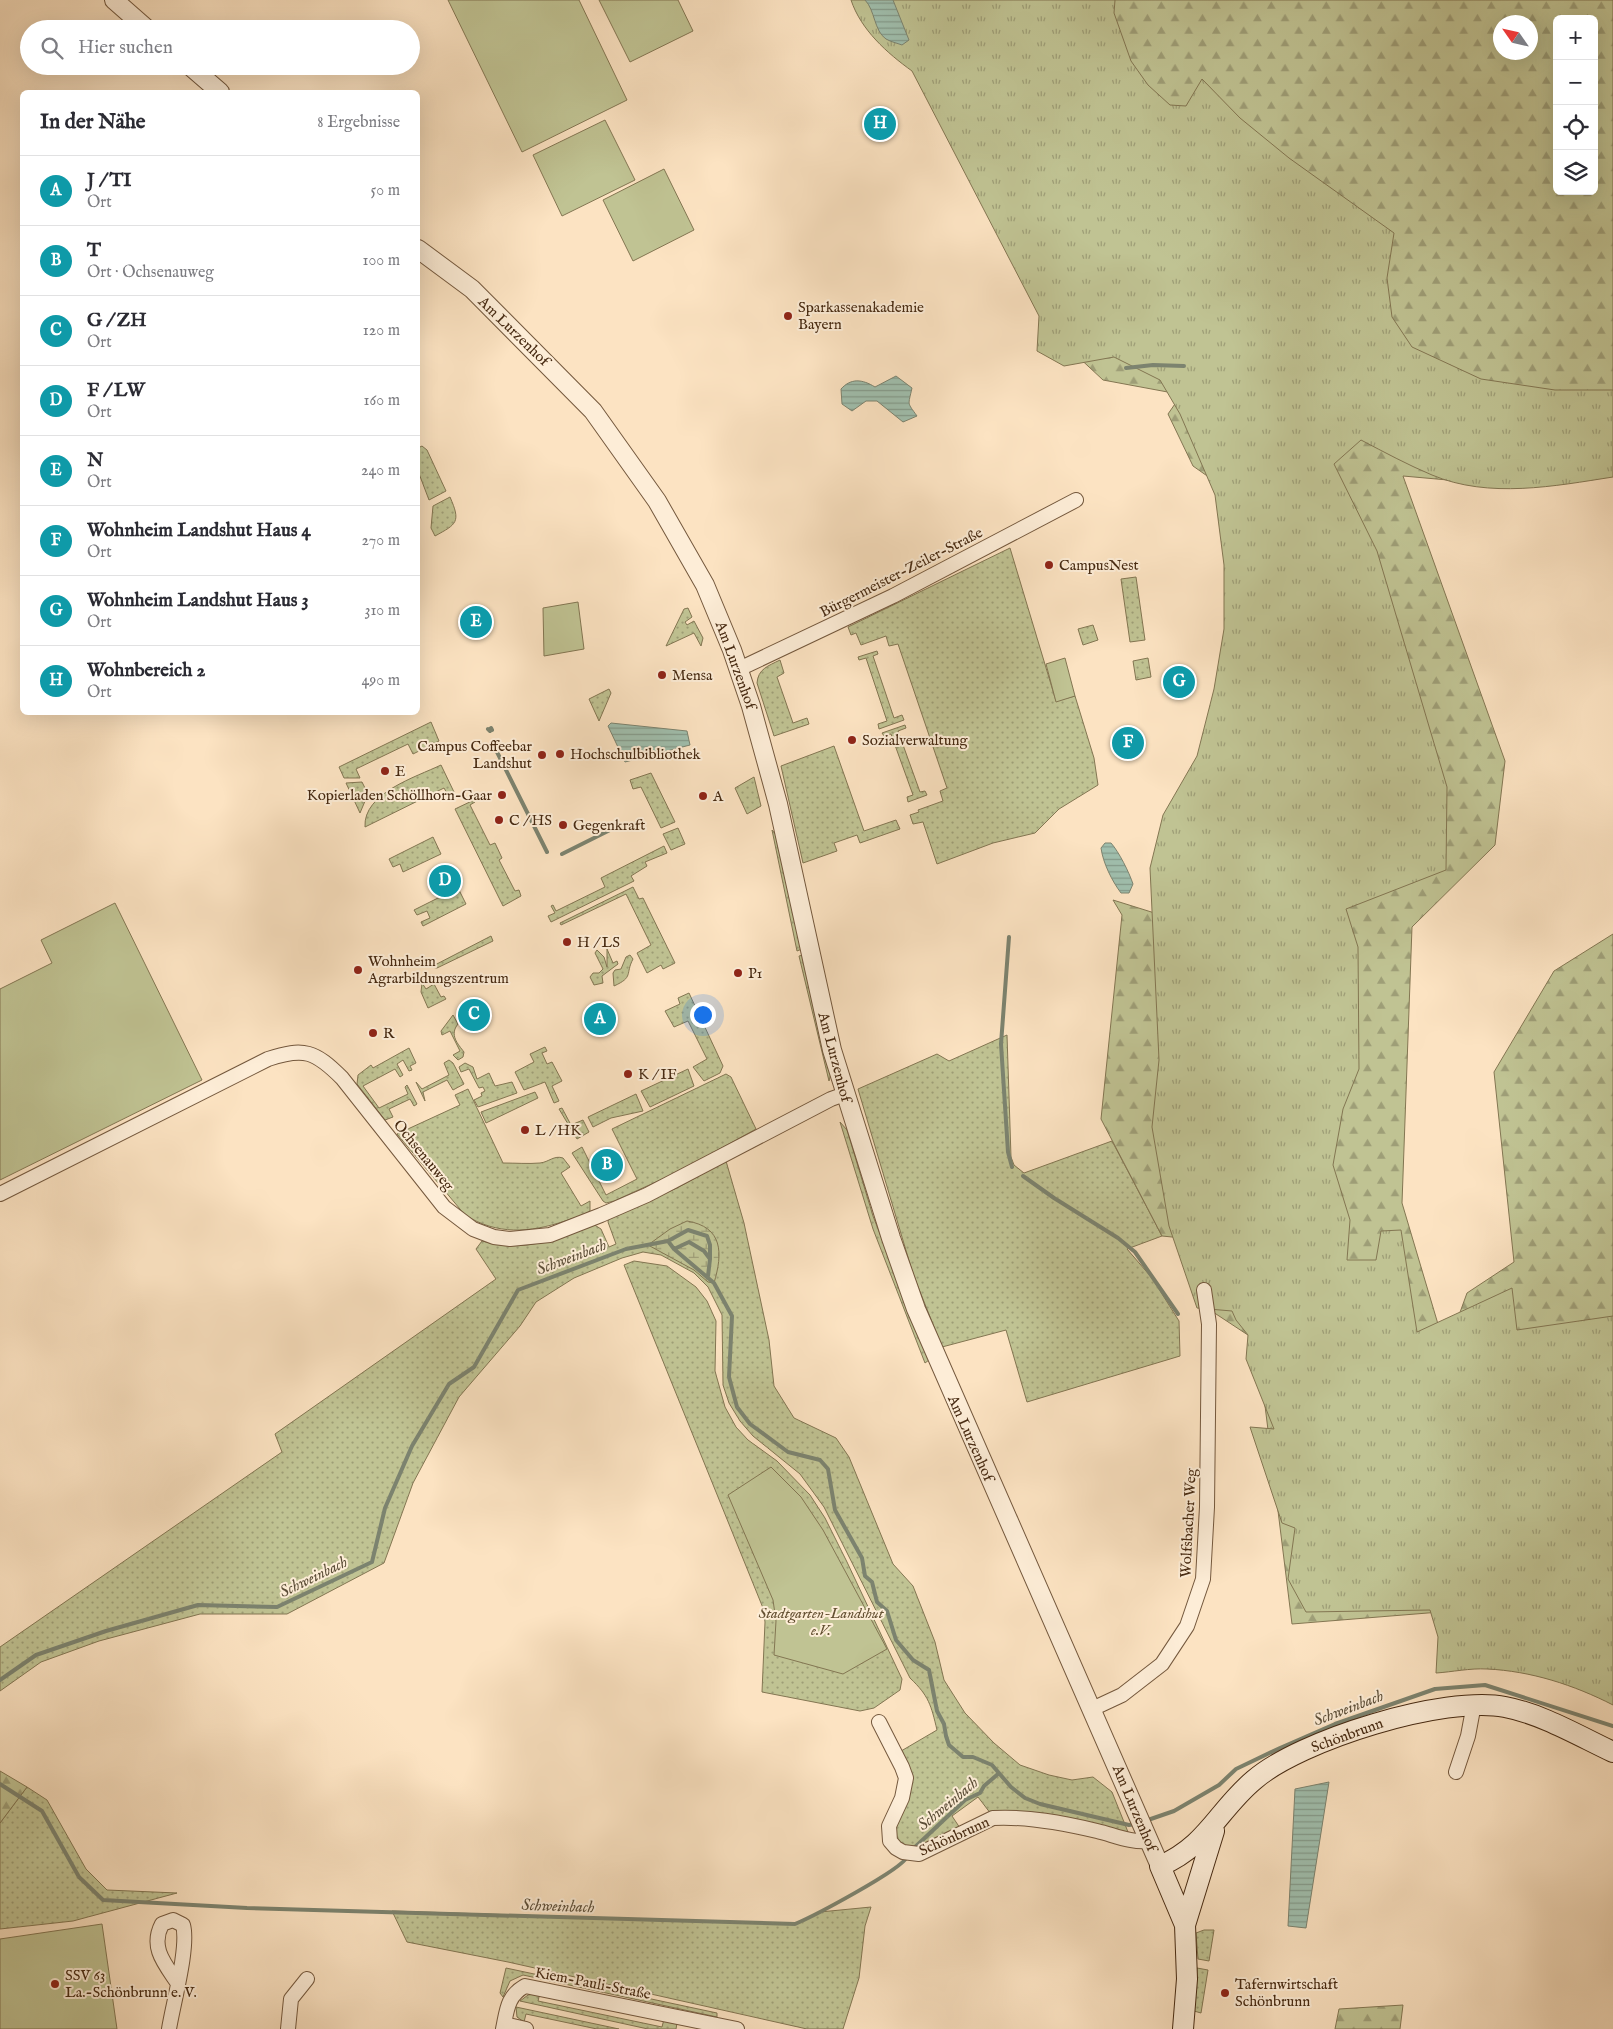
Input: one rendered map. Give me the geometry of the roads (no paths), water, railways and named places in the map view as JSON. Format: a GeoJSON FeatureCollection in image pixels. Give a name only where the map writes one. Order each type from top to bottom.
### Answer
{"type":"FeatureCollection","features":[{"type":"Feature","properties":{"kind":"main road","name":"Schönbrunn"},"geometry":{"type":"LineString","coordinates":[[1160,1866],[1179,1857],[1195,1846],[1254,1779],[1272,1767],[1310,1748],[1386,1720],[1474,1704],[1504,1706],[1522,1711],[1613,1752]]}},
{"type":"Feature","properties":{"kind":"main road","name":"Schönbrunn"},"geometry":{"type":"LineString","coordinates":[[1183,2029],[1187,1979],[1185,1924],[1203,1859],[1217,1822]]}},
{"type":"Feature","properties":{"kind":"main road","name":"Am Lurzenhof"},"geometry":{"type":"LineString","coordinates":[[1160,1866],[1185,1924]]}},
{"type":"Feature","properties":{"kind":"street"},"geometry":{"type":"LineString","coordinates":[[114,0],[137,20]]}},
{"type":"Feature","properties":{"kind":"street"},"geometry":{"type":"LineString","coordinates":[[200,75],[218,90]]}},
{"type":"Feature","properties":{"kind":"street","name":"Am Lurzenhof"},"geometry":{"type":"LineString","coordinates":[[420,250],[472,289],[552,367],[593,411],[676,531],[706,588],[739,669],[776,796],[809,950],[845,1094],[916,1309],[943,1375],[1160,1866]]}},
{"type":"Feature","properties":{"kind":"street","name":"Bürgermeister-Zeiler-Straße"},"geometry":{"type":"LineString","coordinates":[[739,669],[893,596],[1076,500]]}},
{"type":"Feature","properties":{"kind":"street","name":"Ochsenauweg"},"geometry":{"type":"LineString","coordinates":[[0,1194],[268,1058],[286,1053],[305,1051],[328,1064],[342,1078],[444,1207],[473,1229],[494,1238],[510,1239],[550,1235],[601,1215],[647,1195],[831,1099],[845,1094]]}},
{"type":"Feature","properties":{"kind":"street","name":"Wolfsbacher Weg"},"geometry":{"type":"LineString","coordinates":[[1092,1709],[1122,1695],[1162,1664],[1187,1626],[1202,1579],[1207,1507],[1209,1324],[1204,1290]]}},
{"type":"Feature","properties":{"kind":"street"},"geometry":{"type":"LineString","coordinates":[[1456,1772],[1468,1736],[1474,1704]]}},
{"type":"Feature","properties":{"kind":"street","name":"Schönbrunn"},"geometry":{"type":"LineString","coordinates":[[878,1722],[906,1778],[902,1798],[888,1826],[888,1833],[896,1848],[903,1852],[919,1854],[993,1818],[1006,1817],[1075,1826],[1138,1842],[1147,1835]]}},
{"type":"Feature","properties":{"kind":"street"},"geometry":{"type":"LineString","coordinates":[[288,2029],[291,1999],[307,1979]]}},
{"type":"Feature","properties":{"kind":"street"},"geometry":{"type":"LineString","coordinates":[[169,2029],[177,1982]]}},
{"type":"Feature","properties":{"kind":"street","name":"Kiem-Pauli-Straße"},"geometry":{"type":"LineString","coordinates":[[526,2029],[503,2027],[509,2001],[515,1992],[525,1986],[700,2025]]}},
{"type":"Feature","properties":{"kind":"street"},"geometry":{"type":"LineString","coordinates":[[700,2025],[737,2029]]}},
{"type":"Feature","properties":{"kind":"waterway"},"geometry":{"type":"LineString","coordinates":[[1126,368],[1153,365],[1184,366]]}},
{"type":"Feature","properties":{"kind":"waterway"},"geometry":{"type":"LineString","coordinates":[[496,750],[547,852]]}},
{"type":"Feature","properties":{"kind":"waterway"},"geometry":{"type":"LineString","coordinates":[[562,854],[612,829]]}},
{"type":"Feature","properties":{"kind":"waterway"},"geometry":{"type":"LineString","coordinates":[[1009,937],[1001,1044],[1008,1152],[1012,1167]]}},
{"type":"Feature","properties":{"kind":"waterway"},"geometry":{"type":"LineString","coordinates":[[1023,1176],[1118,1238],[1135,1252],[1178,1314]]}},
{"type":"Feature","properties":{"kind":"waterway"},"geometry":{"type":"LineString","coordinates":[[668,1241],[688,1230],[707,1236],[710,1245],[710,1259]]}},
{"type":"Feature","properties":{"kind":"waterway","name":"Schweinbach"},"geometry":{"type":"LineString","coordinates":[[0,1680],[36,1655],[106,1631],[198,1605],[277,1607],[372,1562],[385,1508],[412,1446],[449,1384],[474,1367],[518,1290],[626,1249],[668,1241],[674,1249],[714,1283],[732,1316],[729,1377],[737,1407],[750,1424],[788,1452],[820,1460],[828,1469],[835,1510],[862,1558],[865,1576],[872,1582],[877,1602],[887,1611],[896,1640],[913,1660],[929,1670],[937,1711],[944,1724],[949,1745],[963,1757],[973,1757],[992,1765],[1011,1787],[1025,1798],[1040,1804],[1129,1825],[1136,1824]]}},
{"type":"Feature","properties":{"kind":"waterway"},"geometry":{"type":"LineString","coordinates":[[674,1249],[689,1242],[704,1251],[710,1259],[708,1276]]}},
{"type":"Feature","properties":{"kind":"waterway","name":"Schweinbach"},"geometry":{"type":"LineString","coordinates":[[1145,1821],[1174,1811],[1219,1785],[1236,1769],[1280,1748],[1335,1724],[1435,1689],[1485,1685],[1613,1726]]}},
{"type":"Feature","properties":{"kind":"waterway","name":"Schweinbach"},"geometry":{"type":"LineString","coordinates":[[913,1849],[965,1800],[980,1793],[984,1786],[998,1774]]}},
{"type":"Feature","properties":{"kind":"waterway","name":"Schweinbach"},"geometry":{"type":"LineString","coordinates":[[0,1784],[42,1811],[79,1877],[103,1900],[247,1908],[795,1924],[874,1882],[890,1872],[907,1857]]}},
{"type":"Feature","properties":{"kind":"place","name":"Wohnbereich 2"},"geometry":{"type":"Point","coordinates":[880,124]}},
{"type":"Feature","properties":{"kind":"place","name":"Sparkassenakademie Bayern"},"geometry":{"type":"Point","coordinates":[788,316]}},
{"type":"Feature","properties":{"kind":"place","name":"CampusNest"},"geometry":{"type":"Point","coordinates":[1049,565]}},
{"type":"Feature","properties":{"kind":"place","name":"N"},"geometry":{"type":"Point","coordinates":[476,622]}},
{"type":"Feature","properties":{"kind":"place","name":"Mensa"},"geometry":{"type":"Point","coordinates":[662,675]}},
{"type":"Feature","properties":{"kind":"place","name":"Wohnheim Landshut Haus 3"},"geometry":{"type":"Point","coordinates":[1179,682]}},
{"type":"Feature","properties":{"kind":"place","name":"Sozialverwaltung"},"geometry":{"type":"Point","coordinates":[852,740]}},
{"type":"Feature","properties":{"kind":"place","name":"Wohnheim Landshut Haus 4"},"geometry":{"type":"Point","coordinates":[1128,743]}},
{"type":"Feature","properties":{"kind":"place","name":"Hochschulbibliothek"},"geometry":{"type":"Point","coordinates":[560,754]}},
{"type":"Feature","properties":{"kind":"place","name":"Campus Coffeebar Landshut"},"geometry":{"type":"Point","coordinates":[542,755]}},
{"type":"Feature","properties":{"kind":"place","name":"E"},"geometry":{"type":"Point","coordinates":[385,771]}},
{"type":"Feature","properties":{"kind":"place","name":"Kopierladen Schöllhorn-Gaar"},"geometry":{"type":"Point","coordinates":[502,795]}},
{"type":"Feature","properties":{"kind":"place","name":"A"},"geometry":{"type":"Point","coordinates":[703,796]}},
{"type":"Feature","properties":{"kind":"place","name":"C / HS"},"geometry":{"type":"Point","coordinates":[499,820]}},
{"type":"Feature","properties":{"kind":"place","name":"Gegenkraft"},"geometry":{"type":"Point","coordinates":[563,825]}},
{"type":"Feature","properties":{"kind":"place","name":"F / LW"},"geometry":{"type":"Point","coordinates":[445,881]}},
{"type":"Feature","properties":{"kind":"place","name":"H / LS"},"geometry":{"type":"Point","coordinates":[567,942]}},
{"type":"Feature","properties":{"kind":"place","name":"Wohnheim Agrarbildungszentrum"},"geometry":{"type":"Point","coordinates":[358,970]}},
{"type":"Feature","properties":{"kind":"place","name":"P1"},"geometry":{"type":"Point","coordinates":[738,973]}},
{"type":"Feature","properties":{"kind":"place","name":"G / ZH"},"geometry":{"type":"Point","coordinates":[474,1015]}},
{"type":"Feature","properties":{"kind":"place","name":"J / TI"},"geometry":{"type":"Point","coordinates":[600,1019]}},
{"type":"Feature","properties":{"kind":"place","name":"R"},"geometry":{"type":"Point","coordinates":[373,1033]}},
{"type":"Feature","properties":{"kind":"place","name":"K / IF"},"geometry":{"type":"Point","coordinates":[628,1074]}},
{"type":"Feature","properties":{"kind":"place","name":"L / HK"},"geometry":{"type":"Point","coordinates":[525,1130]}},
{"type":"Feature","properties":{"kind":"place","name":"T"},"geometry":{"type":"Point","coordinates":[607,1165]}},
{"type":"Feature","properties":{"kind":"place","name":"SSV 63 La.-Schönbrunn e. V."},"geometry":{"type":"Point","coordinates":[55,1984]}},
{"type":"Feature","properties":{"kind":"place","name":"Tafernwirtschaft Schönbrunn"},"geometry":{"type":"Point","coordinates":[1225,1993]}},
{"type":"Feature","properties":{"kind":"park label","name":"Stadtgarten-Landshut e.V."},"geometry":{"type":"Point","coordinates":[821,1622]}}]}
